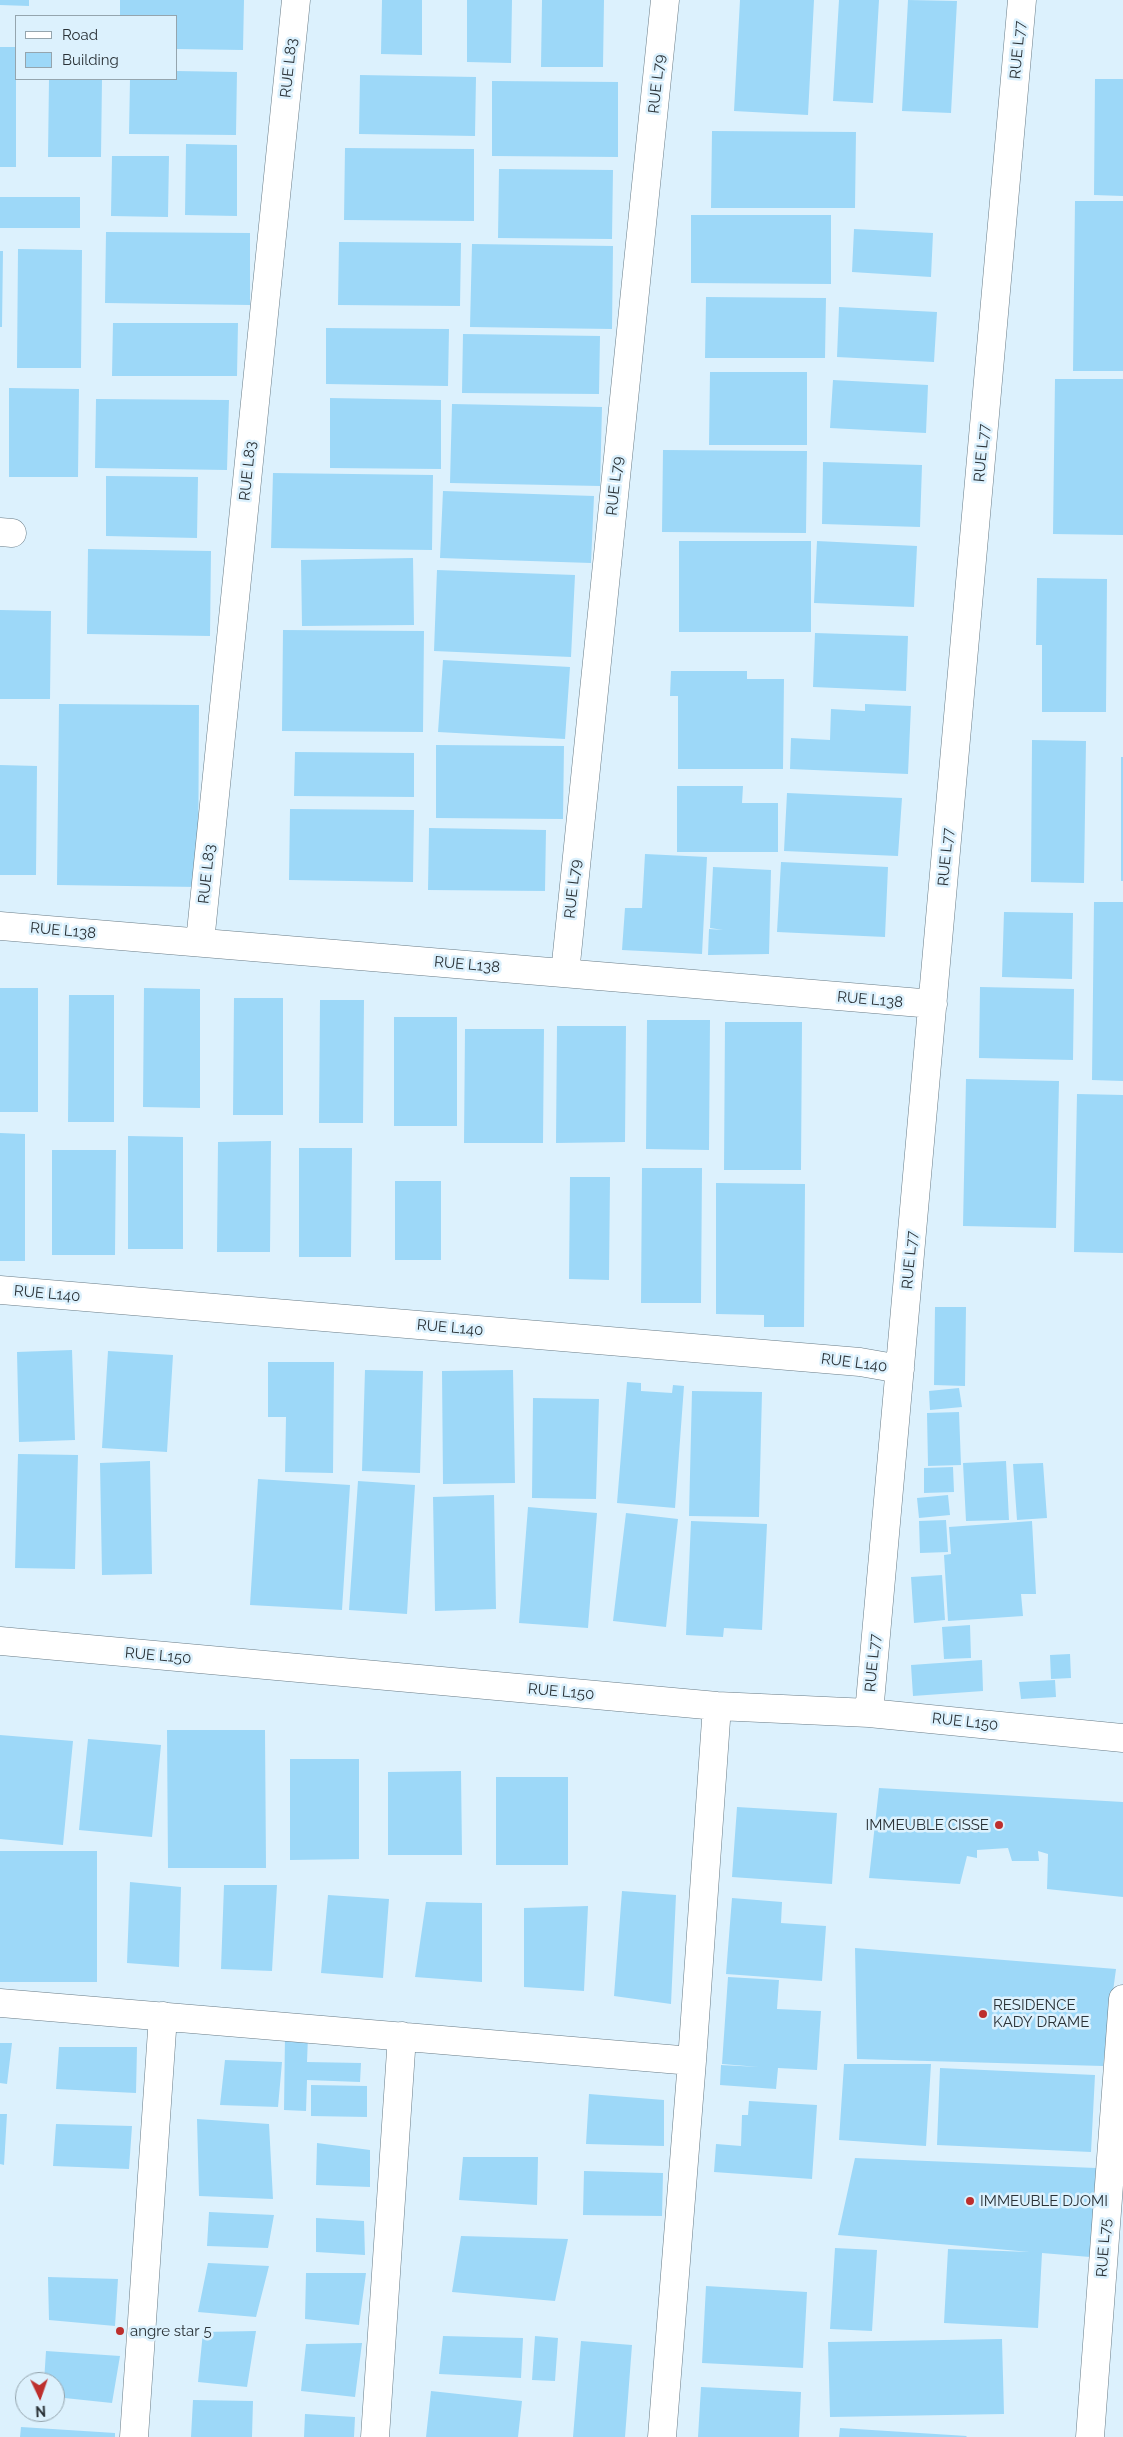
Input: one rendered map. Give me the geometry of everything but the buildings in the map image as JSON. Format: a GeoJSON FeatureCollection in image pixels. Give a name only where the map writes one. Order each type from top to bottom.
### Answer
{"type":"FeatureCollection","features":[{"type":"Feature","properties":{"kind":"street","name":"RUE L83"},"geometry":{"type":"LineString","coordinates":[[200,942],[296,0]]}},
{"type":"Feature","properties":{"kind":"street","name":"RUE L79"},"geometry":{"type":"LineString","coordinates":[[565,973],[665,0]]}},
{"type":"Feature","properties":{"kind":"street","name":"RUE L77"},"geometry":{"type":"LineString","coordinates":[[869,1713],[1022,0]]}},
{"type":"Feature","properties":{"kind":"street","name":"RUE L138"},"geometry":{"type":"LineString","coordinates":[[0,926],[933,1004]]}},
{"type":"Feature","properties":{"kind":"street","name":"RUE L140"},"geometry":{"type":"LineString","coordinates":[[0,1290],[860,1362],[900,1369]]}},
{"type":"Feature","properties":{"kind":"street","name":"RUE L150"},"geometry":{"type":"LineString","coordinates":[[0,1641],[717,1706],[869,1713],[1123,1738]]}},
{"type":"Feature","properties":{"kind":"street"},"geometry":{"type":"LineString","coordinates":[[662,2437],[692,2061],[717,1706]]}},
{"type":"Feature","properties":{"kind":"street","name":"RUE L75"},"geometry":{"type":"LineString","coordinates":[[1090,2437],[1123,1999]]}},
{"type":"Feature","properties":{"kind":"street"},"geometry":{"type":"LineString","coordinates":[[0,2003],[692,2061]]}},
{"type":"Feature","properties":{"kind":"street"},"geometry":{"type":"LineString","coordinates":[[134,2437],[163,2016]]}},
{"type":"Feature","properties":{"kind":"street"},"geometry":{"type":"LineString","coordinates":[[374,2437],[402,2036]]}},
{"type":"Feature","properties":{"kind":"place","name":"IMMEUBLE CISSE"},"geometry":{"type":"Point","coordinates":[999,1825]}},
{"type":"Feature","properties":{"kind":"place","name":"RESIDENCE KADY DRAME"},"geometry":{"type":"Point","coordinates":[983,2014]}},
{"type":"Feature","properties":{"kind":"place","name":"IMMEUBLE DJOMI"},"geometry":{"type":"Point","coordinates":[970,2201]}},
{"type":"Feature","properties":{"kind":"place","name":"angre star 5"},"geometry":{"type":"Point","coordinates":[120,2331]}}]}
